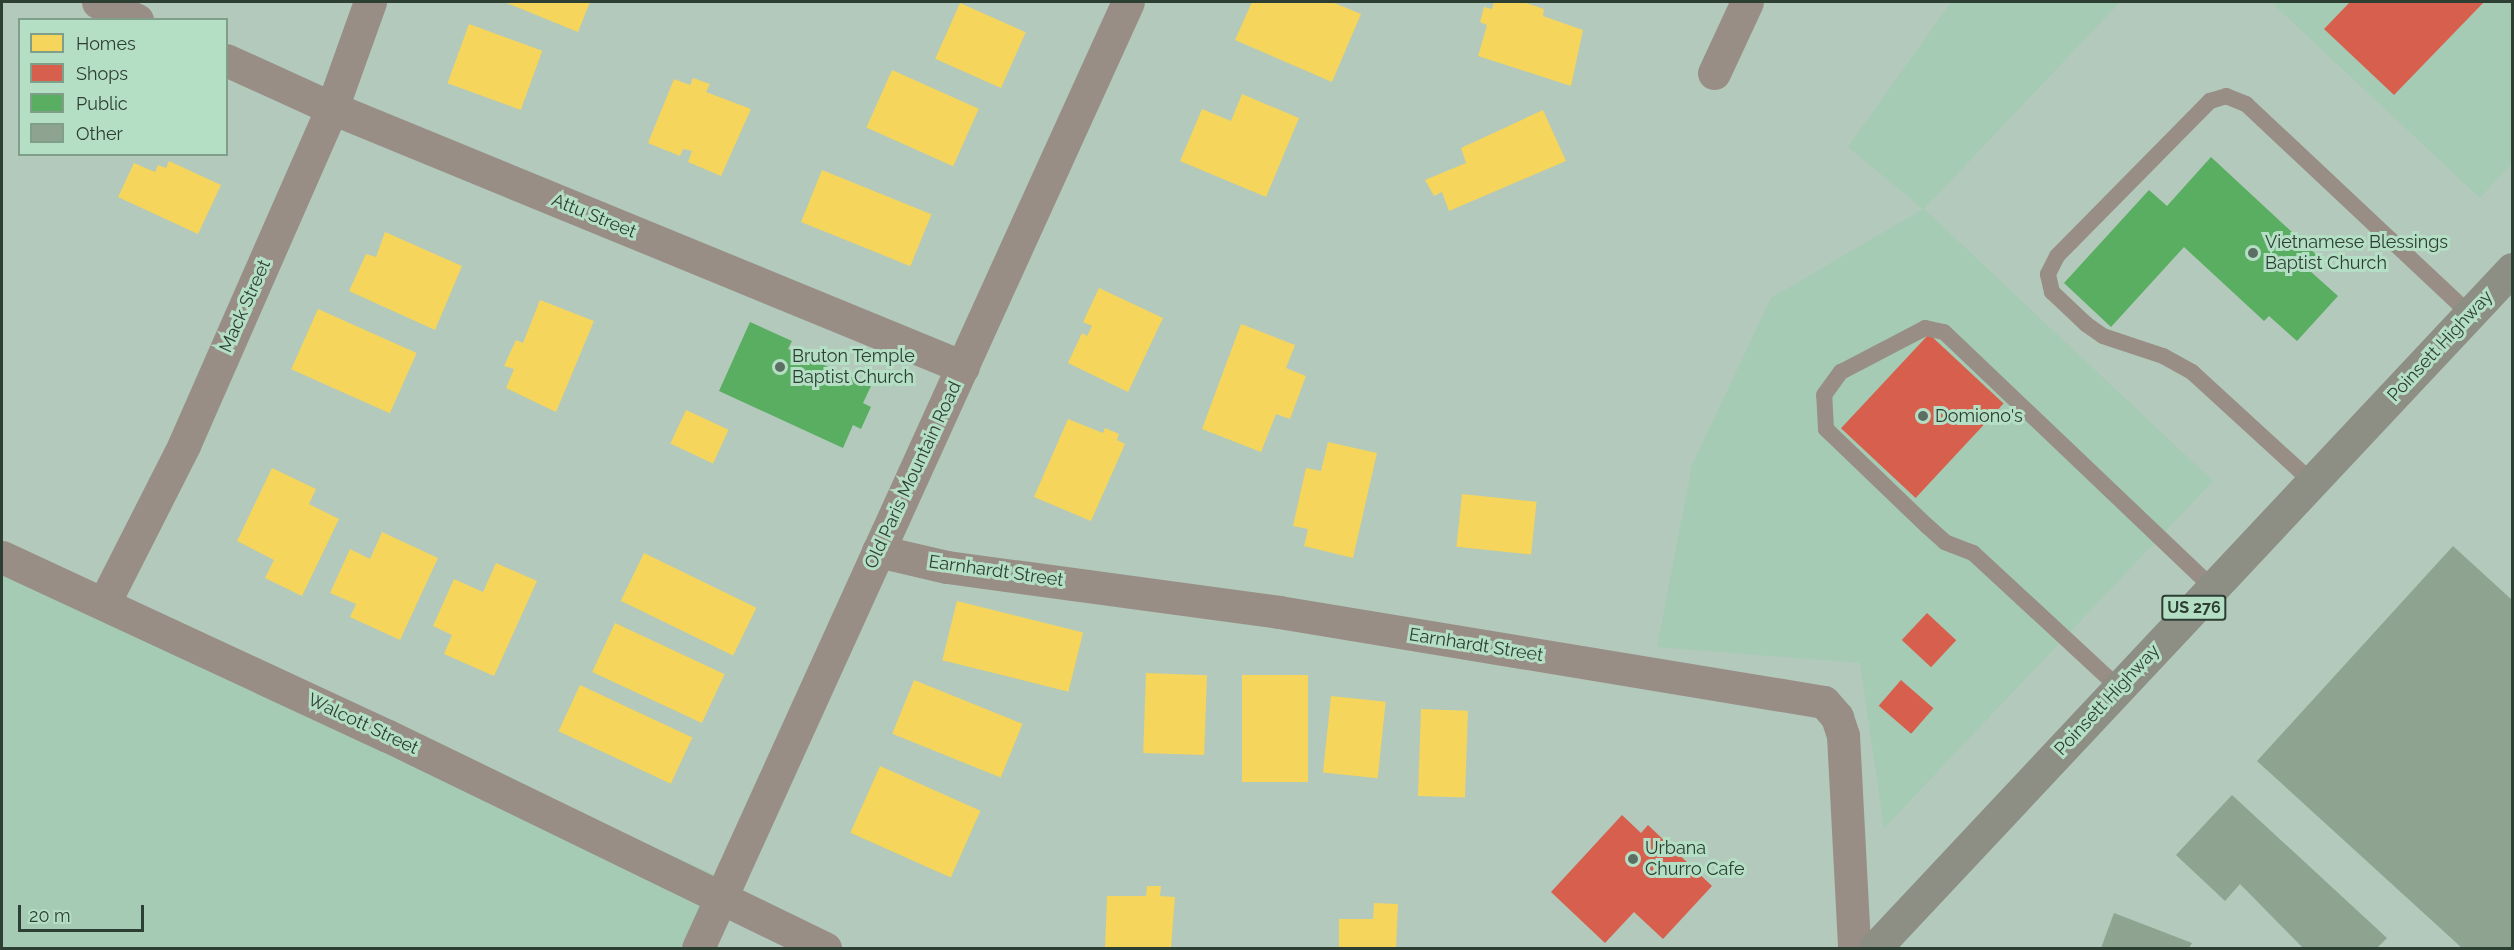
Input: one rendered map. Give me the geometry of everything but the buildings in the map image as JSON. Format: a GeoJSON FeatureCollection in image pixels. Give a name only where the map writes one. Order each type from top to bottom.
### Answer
{"type":"FeatureCollection","features":[{"type":"Feature","properties":{"kind":"highway","name":"Poinsett Highway"},"geometry":{"type":"LineString","coordinates":[[1875,948],[2512,269]]}},
{"type":"Feature","properties":{"kind":"street"},"geometry":{"type":"LineString","coordinates":[[98,2],[133,18]]}},
{"type":"Feature","properties":{"kind":"street","name":"Mack Street"},"geometry":{"type":"LineString","coordinates":[[104,603],[184,444],[332,108],[370,2]]}},
{"type":"Feature","properties":{"kind":"street","name":"Old Paris Mountain Road"},"geometry":{"type":"LineString","coordinates":[[698,948],[1128,2]]}},
{"type":"Feature","properties":{"kind":"street"},"geometry":{"type":"LineString","coordinates":[[1714,74],[1747,2]]}},
{"type":"Feature","properties":{"kind":"street","name":"Attu Street"},"geometry":{"type":"LineString","coordinates":[[228,61],[332,108],[963,367]]}},
{"type":"Feature","properties":{"kind":"street","name":"Earnhardt Street"},"geometry":{"type":"LineString","coordinates":[[878,551],[947,567],[1267,610],[1824,702],[1837,717],[1843,735],[1854,948]]}},
{"type":"Feature","properties":{"kind":"street","name":"Walcott Street"},"geometry":{"type":"LineString","coordinates":[[2,557],[388,736],[825,948]]}},
{"type":"Feature","properties":{"kind":"lane"},"geometry":{"type":"LineString","coordinates":[[2312,483],[2192,372],[2163,356],[2103,336],[2052,292],[2048,274],[2057,256],[2210,101],[2226,96],[2246,104],[2470,314]]}},
{"type":"Feature","properties":{"kind":"lane"},"geometry":{"type":"LineString","coordinates":[[2119,688],[1973,553],[1945,542],[1826,429],[1824,395],[1840,372],[1925,328],[1944,332],[2213,588]]}},
{"type":"Feature","properties":{"kind":"shaded area"},"geometry":{"type":"Polygon","coordinates":[[[1951,2],[2120,2],[1924,209],[2213,481],[1884,828],[1860,663],[1657,647],[1692,465],[1771,298],[1923,209],[1848,147],[1951,2]]]}},
{"type":"Feature","properties":{"kind":"shaded area"},"geometry":{"type":"Polygon","coordinates":[[[2271,2],[2512,2],[2512,163],[2480,198],[2271,2]]]}},
{"type":"Feature","properties":{"kind":"shaded area"},"geometry":{"type":"Polygon","coordinates":[[[2,556],[734,883],[707,948],[2,948],[2,556]]]}},
{"type":"Feature","properties":{"kind":"place","name":"Vietnamese Blessings Baptist Church"},"geometry":{"type":"Point","coordinates":[2253,253]}},
{"type":"Feature","properties":{"kind":"place","name":"Bruton Temple Baptist Church"},"geometry":{"type":"Point","coordinates":[780,367]}},
{"type":"Feature","properties":{"kind":"place","name":"Domiono's"},"geometry":{"type":"Point","coordinates":[1923,416]}},
{"type":"Feature","properties":{"kind":"place","name":"Urbana Churro Cafe"},"geometry":{"type":"Point","coordinates":[1633,859]}}]}
